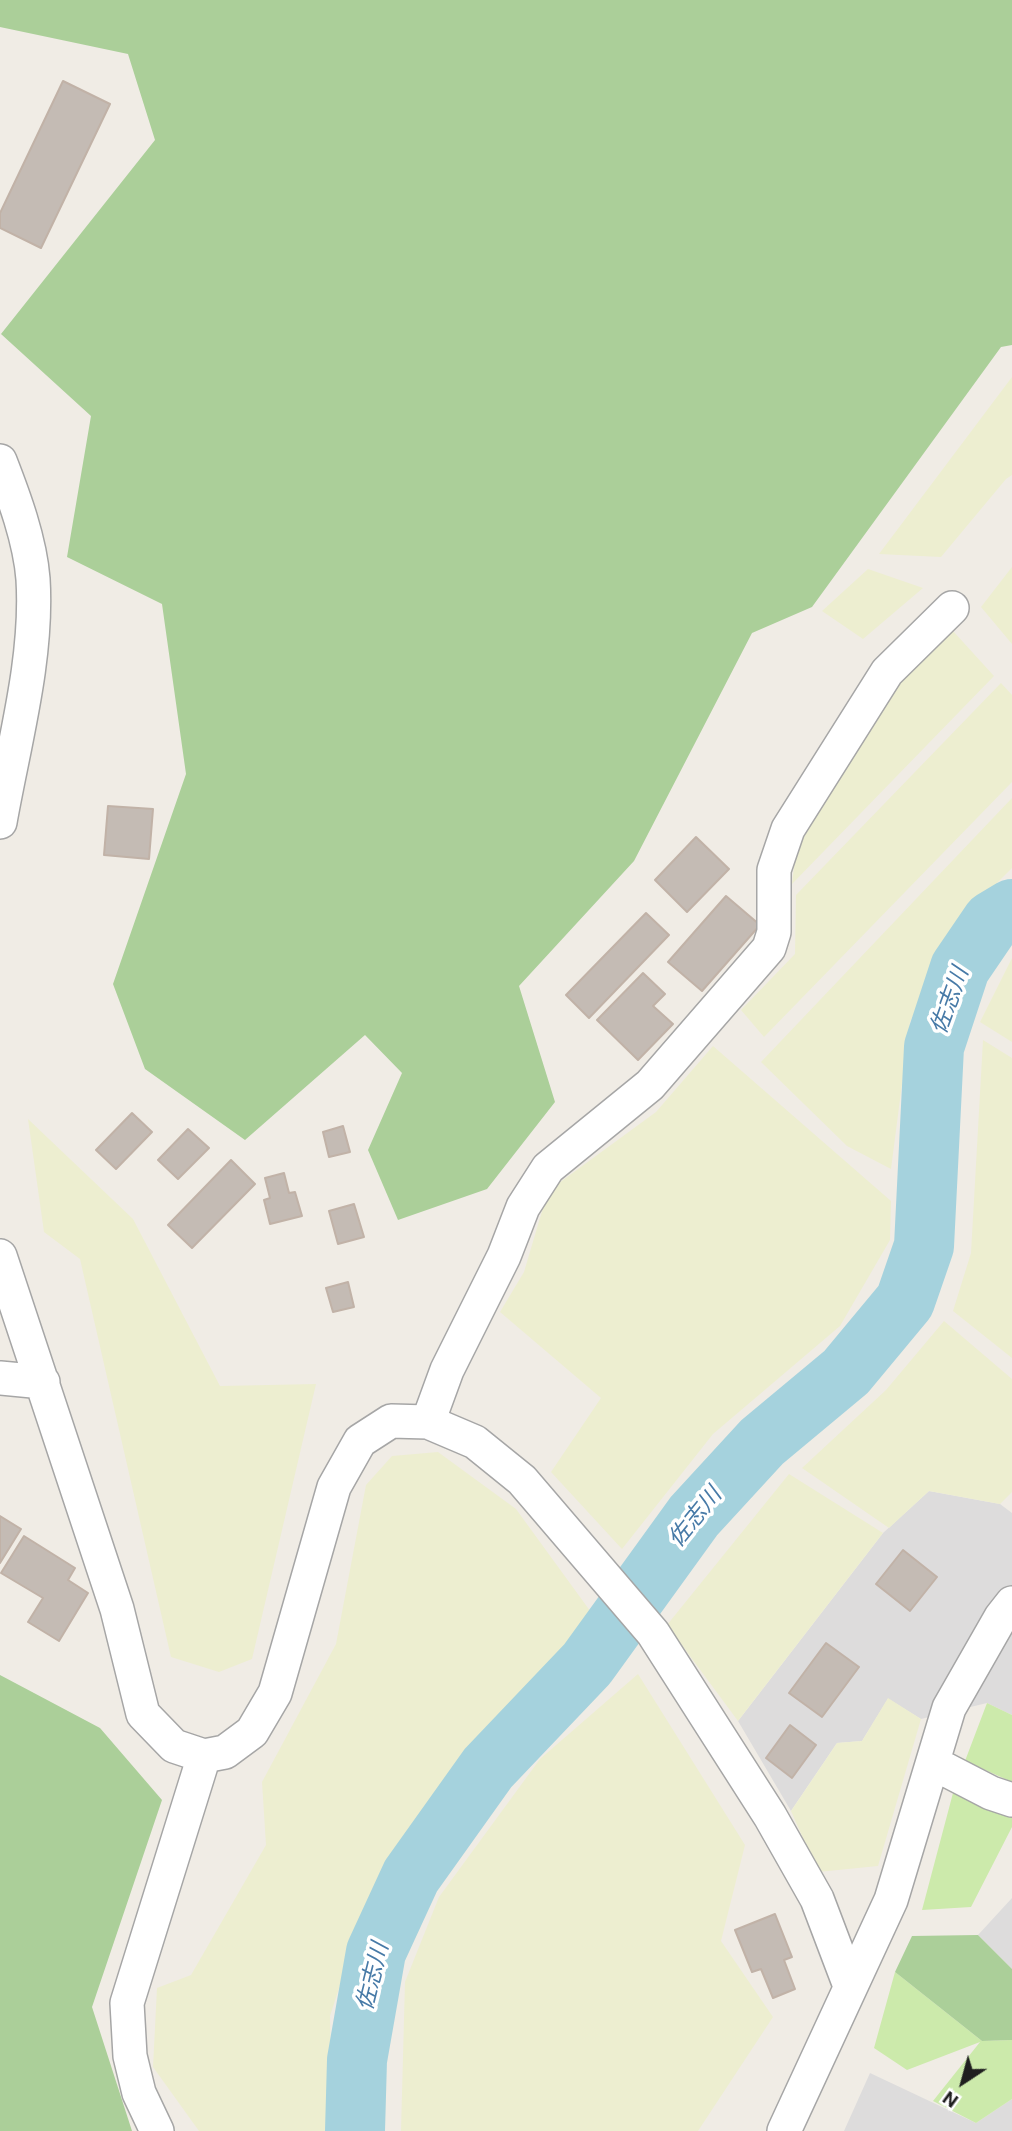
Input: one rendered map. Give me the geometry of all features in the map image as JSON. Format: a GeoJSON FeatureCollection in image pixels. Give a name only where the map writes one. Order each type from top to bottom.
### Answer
{"type":"FeatureCollection","features":[{"type":"Feature","properties":{"kind":"street"},"geometry":{"type":"LineString","coordinates":[[0,461],[18,510],[33,577],[33,640],[0,822]]}},
{"type":"Feature","properties":{"kind":"street"},"geometry":{"type":"LineString","coordinates":[[429,1422],[447,1370],[503,1256],[523,1208],[548,1168],[650,1085],[769,948],[774,932],[774,870],[788,829],[887,672],[952,608]]}},
{"type":"Feature","properties":{"kind":"street"},"geometry":{"type":"LineString","coordinates":[[0,1256],[117,1609],[143,1714],[173,1746],[204,1756],[225,1752],[252,1732],[275,1693],[334,1487],[360,1441],[391,1421],[429,1422],[475,1442],[522,1480],[653,1633],[770,1816],[817,1899],[850,1986]]}},
{"type":"Feature","properties":{"kind":"street"},"geometry":{"type":"LineString","coordinates":[[0,1378],[43,1382]]}},
{"type":"Feature","properties":{"kind":"street"},"geometry":{"type":"LineString","coordinates":[[784,2131],[891,1900],[949,1708],[1001,1617],[1012,1603]]}},
{"type":"Feature","properties":{"kind":"street"},"geometry":{"type":"LineString","coordinates":[[158,2131],[139,2093],[130,2056],[127,2003],[204,1756]]}},
{"type":"Feature","properties":{"kind":"street"},"geometry":{"type":"LineString","coordinates":[[933,1763],[991,1793],[1012,1800]]}},
{"type":"Feature","properties":{"kind":"shaded area"},"geometry":{"type":"Polygon","coordinates":[[[929,1491],[1000,1504],[1012,1513],[1012,1715],[987,1703],[921,1719],[888,1699],[862,1741],[837,1743],[791,1811],[738,1721],[883,1533],[929,1491]]]}},
{"type":"Feature","properties":{"kind":"shaded area"},"geometry":{"type":"Polygon","coordinates":[[[1012,1898],[1012,1969],[978,1935],[1012,1898]]]}},
{"type":"Feature","properties":{"kind":"shaded area"},"geometry":{"type":"Polygon","coordinates":[[[870,2073],[976,2123],[1012,2099],[1012,2131],[844,2131],[870,2073]]]}},
{"type":"Feature","properties":{"kind":"green space"},"geometry":{"type":"Polygon","coordinates":[[[0,0],[1012,0],[1012,345],[1001,347],[812,607],[752,633],[634,861],[519,986],[555,1102],[487,1189],[398,1220],[368,1150],[402,1073],[365,1035],[245,1140],[145,1069],[113,984],[186,774],[162,604],[67,557],[91,416],[1,334],[155,140],[128,54],[0,27],[0,0]]]}},
{"type":"Feature","properties":{"kind":"green space"},"geometry":{"type":"Polygon","coordinates":[[[1012,377],[1012,475],[941,557],[879,554],[1012,377]]]}},
{"type":"Feature","properties":{"kind":"green space"},"geometry":{"type":"Polygon","coordinates":[[[1012,567],[1012,644],[981,607],[1012,567]]]}},
{"type":"Feature","properties":{"kind":"green space"},"geometry":{"type":"Polygon","coordinates":[[[868,569],[923,588],[863,639],[822,611],[868,569]]]}},
{"type":"Feature","properties":{"kind":"green space"},"geometry":{"type":"Polygon","coordinates":[[[953,631],[994,676],[792,884],[798,834],[901,675],[953,631]]]}},
{"type":"Feature","properties":{"kind":"green space"},"geometry":{"type":"Polygon","coordinates":[[[1001,683],[1012,695],[1012,782],[764,1037],[741,1010],[795,954],[796,895],[1001,683]]]}},
{"type":"Feature","properties":{"kind":"green space"},"geometry":{"type":"Polygon","coordinates":[[[1012,798],[1012,868],[963,917],[910,1022],[891,1169],[847,1146],[761,1062],[1012,798]]]}},
{"type":"Feature","properties":{"kind":"green space"},"geometry":{"type":"Polygon","coordinates":[[[1012,958],[1012,1042],[980,1022],[1012,958]]]}},
{"type":"Feature","properties":{"kind":"green space"},"geometry":{"type":"Polygon","coordinates":[[[983,1040],[1012,1058],[1012,1358],[953,1311],[971,1253],[983,1040]]]}},
{"type":"Feature","properties":{"kind":"green space"},"geometry":{"type":"Polygon","coordinates":[[[713,1046],[891,1201],[890,1240],[840,1326],[713,1434],[622,1549],[551,1472],[601,1398],[500,1312],[524,1272],[548,1191],[656,1112],[713,1046]]]}},
{"type":"Feature","properties":{"kind":"green space"},"geometry":{"type":"Polygon","coordinates":[[[28,1119],[133,1219],[220,1386],[316,1384],[252,1659],[219,1672],[171,1657],[80,1259],[44,1232],[28,1119]]]}},
{"type":"Feature","properties":{"kind":"green space"},"geometry":{"type":"Polygon","coordinates":[[[944,1321],[1012,1379],[1012,1492],[1000,1504],[929,1491],[889,1528],[802,1468],[886,1390],[944,1321]]]}},
{"type":"Feature","properties":{"kind":"green space"},"geometry":{"type":"Polygon","coordinates":[[[438,1452],[516,1509],[596,1619],[456,1779],[367,1902],[330,2016],[332,2131],[199,2131],[153,2067],[157,1988],[191,1975],[266,1845],[262,1782],[336,1644],[366,1485],[392,1456],[438,1452]]]}},
{"type":"Feature","properties":{"kind":"green space"},"geometry":{"type":"Polygon","coordinates":[[[789,1474],[883,1533],[738,1721],[667,1625],[789,1474]]]}},
{"type":"Feature","properties":{"kind":"green space"},"geometry":{"type":"Polygon","coordinates":[[[638,1674],[745,1845],[721,1941],[773,2017],[698,2131],[401,2131],[405,1982],[439,1897],[540,1759],[638,1674]]]}},
{"type":"Feature","properties":{"kind":"green space"},"geometry":{"type":"Polygon","coordinates":[[[0,1675],[100,1728],[162,1800],[92,2007],[132,2131],[0,2131],[0,1675]]]}},
{"type":"Feature","properties":{"kind":"green space"},"geometry":{"type":"Polygon","coordinates":[[[888,1698],[921,1719],[878,1866],[818,1872],[791,1811],[837,1743],[862,1741],[888,1698]]]}},
{"type":"Feature","properties":{"kind":"green space"},"geometry":{"type":"Polygon","coordinates":[[[987,1703],[1012,1715],[1012,1782],[965,1761],[987,1703]]]}},
{"type":"Feature","properties":{"kind":"green space"},"geometry":{"type":"Polygon","coordinates":[[[953,1793],[1012,1816],[1012,1827],[971,1907],[922,1910],[953,1793]]]}},
{"type":"Feature","properties":{"kind":"green space"},"geometry":{"type":"Polygon","coordinates":[[[978,1935],[1012,1969],[1012,2040],[982,2041],[895,1972],[912,1936],[978,1935]]]}},
{"type":"Feature","properties":{"kind":"green space"},"geometry":{"type":"Polygon","coordinates":[[[895,1972],[982,2041],[1012,2040],[1012,2099],[976,2123],[933,2101],[980,2042],[907,2070],[874,2048],[895,1972]]]}},
{"type":"Feature","properties":{"kind":"building"},"geometry":{"type":"Polygon","coordinates":[[[63,81],[110,104],[41,248],[0,228],[0,213],[63,81]]]}},
{"type":"Feature","properties":{"kind":"building"},"geometry":{"type":"Polygon","coordinates":[[[108,806],[153,809],[149,859],[104,855],[108,806]]]}},
{"type":"Feature","properties":{"kind":"building"},"geometry":{"type":"Polygon","coordinates":[[[696,837],[729,869],[687,912],[655,880],[696,837]]]}},
{"type":"Feature","properties":{"kind":"building"},"geometry":{"type":"Polygon","coordinates":[[[726,896],[760,925],[702,991],[668,962],[726,896]]]}},
{"type":"Feature","properties":{"kind":"building"},"geometry":{"type":"Polygon","coordinates":[[[646,913],[669,935],[589,1018],[566,995],[646,913]]]}},
{"type":"Feature","properties":{"kind":"building"},"geometry":{"type":"Polygon","coordinates":[[[643,973],[665,994],[653,1006],[673,1024],[638,1060],[597,1020],[643,973]]]}},
{"type":"Feature","properties":{"kind":"building"},"geometry":{"type":"Polygon","coordinates":[[[132,1113],[152,1132],[116,1169],[96,1150],[132,1113]]]}},
{"type":"Feature","properties":{"kind":"building"},"geometry":{"type":"Polygon","coordinates":[[[343,1126],[350,1152],[329,1157],[323,1132],[343,1126]]]}},
{"type":"Feature","properties":{"kind":"building"},"geometry":{"type":"Polygon","coordinates":[[[188,1129],[209,1148],[178,1179],[158,1160],[188,1129]]]}},
{"type":"Feature","properties":{"kind":"building"},"geometry":{"type":"Polygon","coordinates":[[[231,1160],[255,1184],[192,1248],[168,1225],[231,1160]]]}},
{"type":"Feature","properties":{"kind":"building"},"geometry":{"type":"Polygon","coordinates":[[[284,1173],[289,1193],[295,1192],[302,1216],[270,1224],[264,1200],[270,1198],[265,1178],[284,1173]]]}},
{"type":"Feature","properties":{"kind":"building"},"geometry":{"type":"Polygon","coordinates":[[[354,1204],[364,1237],[338,1244],[329,1211],[354,1204]]]}},
{"type":"Feature","properties":{"kind":"building"},"geometry":{"type":"Polygon","coordinates":[[[348,1282],[354,1307],[333,1312],[326,1288],[348,1282]]]}},
{"type":"Feature","properties":{"kind":"building"},"geometry":{"type":"Polygon","coordinates":[[[0,1516],[21,1529],[0,1563],[0,1516]]]}},
{"type":"Feature","properties":{"kind":"building"},"geometry":{"type":"Polygon","coordinates":[[[24,1536],[75,1568],[68,1580],[88,1593],[59,1641],[28,1622],[43,1598],[1,1573],[24,1536]]]}},
{"type":"Feature","properties":{"kind":"building"},"geometry":{"type":"Polygon","coordinates":[[[903,1550],[937,1577],[910,1611],[876,1584],[903,1550]]]}},
{"type":"Feature","properties":{"kind":"building"},"geometry":{"type":"Polygon","coordinates":[[[826,1643],[859,1667],[822,1717],[789,1693],[826,1643]]]}},
{"type":"Feature","properties":{"kind":"building"},"geometry":{"type":"Polygon","coordinates":[[[790,1725],[816,1745],[792,1778],[766,1758],[790,1725]]]}},
{"type":"Feature","properties":{"kind":"building"},"geometry":{"type":"Polygon","coordinates":[[[775,1914],[792,1957],[784,1960],[795,1989],[773,1998],[761,1969],[752,1972],[735,1930],[775,1914]]]}},
{"type":"Feature","properties":{"kind":"waterway","name":"佐志川"},"geometry":{"type":"LineString","coordinates":[[355,2131],[357,2060],[376,1952],[411,1876],[488,1768],[587,1664],[694,1516],[762,1442],[846,1372],[905,1301],[924,1246],[934,1047],[960,968],[992,921],[1012,909]]}}]}
